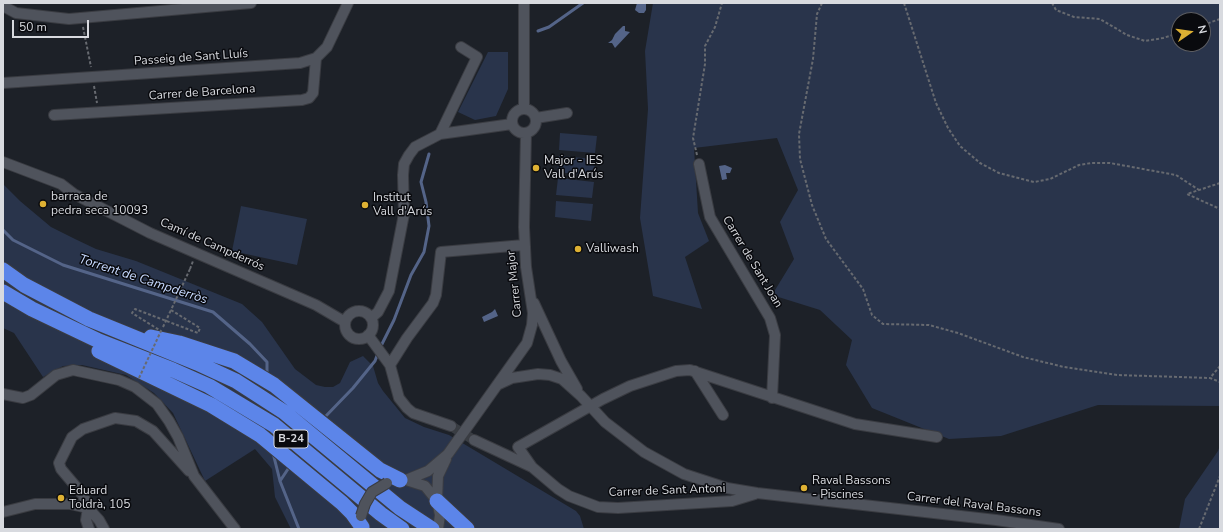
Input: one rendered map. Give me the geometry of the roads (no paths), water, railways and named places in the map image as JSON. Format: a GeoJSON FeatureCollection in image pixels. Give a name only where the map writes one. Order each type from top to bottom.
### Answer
{"type":"FeatureCollection","features":[{"type":"Feature","properties":{"kind":"highway","name":"B-24"},"geometry":{"type":"LineString","coordinates":[[3,270],[24,285],[58,304],[236,382],[278,408],[325,444],[400,508],[437,526]]}},
{"type":"Feature","properties":{"kind":"highway","name":"B-24"},"geometry":{"type":"LineString","coordinates":[[3,292],[32,309],[99,341],[209,386],[274,425],[381,514],[402,529]]}},
{"type":"Feature","properties":{"kind":"highway"},"geometry":{"type":"LineString","coordinates":[[32,309],[90,347],[176,387],[240,422],[279,450],[342,503],[362,524]]}},
{"type":"Feature","properties":{"kind":"highway"},"geometry":{"type":"LineString","coordinates":[[111,328],[179,343],[234,361],[274,385],[380,470],[398,481]]}},
{"type":"Feature","properties":{"kind":"highway"},"geometry":{"type":"LineString","coordinates":[[437,501],[467,529]]}},
{"type":"Feature","properties":{"kind":"street"},"geometry":{"type":"LineString","coordinates":[[3,6],[16,13],[81,18],[186,6],[251,3]]}},
{"type":"Feature","properties":{"kind":"street"},"geometry":{"type":"LineString","coordinates":[[316,58],[327,47],[348,3]]}},
{"type":"Feature","properties":{"kind":"street"},"geometry":{"type":"LineString","coordinates":[[524,3],[524,109]]}},
{"type":"Feature","properties":{"kind":"street"},"geometry":{"type":"LineString","coordinates":[[440,134],[477,57],[461,47]]}},
{"type":"Feature","properties":{"kind":"street","name":"Passeig de Sant Lluís"},"geometry":{"type":"LineString","coordinates":[[3,83],[300,63],[316,58]]}},
{"type":"Feature","properties":{"kind":"street","name":"Carrer de Barcelona"},"geometry":{"type":"LineString","coordinates":[[54,115],[302,100],[309,98],[313,93],[316,58]]}},
{"type":"Feature","properties":{"kind":"street"},"geometry":{"type":"LineString","coordinates":[[524,109],[531,111],[536,118],[535,127],[526,133],[517,132],[512,124],[516,112],[524,109]]}},
{"type":"Feature","properties":{"kind":"street"},"geometry":{"type":"LineString","coordinates":[[536,118],[567,113]]}},
{"type":"Feature","properties":{"kind":"street"},"geometry":{"type":"LineString","coordinates":[[371,318],[378,312],[389,291],[404,214],[404,164],[415,147],[440,134],[512,124]]}},
{"type":"Feature","properties":{"kind":"street","name":"Carrer Major"},"geometry":{"type":"LineString","coordinates":[[437,526],[438,476],[448,454],[527,343],[532,325],[532,298],[524,245],[524,177],[526,133]]}},
{"type":"Feature","properties":{"kind":"street","name":"Camí de Campderrós"},"geometry":{"type":"LineString","coordinates":[[3,162],[60,184],[74,194],[150,233],[316,305],[345,322]]}},
{"type":"Feature","properties":{"kind":"street","name":"Carrer de Sant Joan"},"geometry":{"type":"LineString","coordinates":[[699,164],[710,217],[770,318],[774,335],[772,398]]}},
{"type":"Feature","properties":{"kind":"street"},"geometry":{"type":"LineString","coordinates":[[389,363],[433,303],[436,296],[442,252],[524,245]]}},
{"type":"Feature","properties":{"kind":"street"},"geometry":{"type":"LineString","coordinates":[[532,298],[561,361],[581,396]]}},
{"type":"Feature","properties":{"kind":"street"},"geometry":{"type":"LineString","coordinates":[[370,339],[372,328],[371,318],[367,314],[359,311],[350,314],[345,322],[346,330],[354,338],[370,339],[389,363],[399,398],[407,408],[413,413],[451,426]]}},
{"type":"Feature","properties":{"kind":"street"},"geometry":{"type":"LineString","coordinates":[[3,394],[23,398],[31,395],[56,375],[73,370],[119,380],[135,387],[157,404],[178,437],[194,476]]}},
{"type":"Feature","properties":{"kind":"street"},"geometry":{"type":"LineString","coordinates":[[532,467],[518,447],[590,406],[630,386],[676,371],[695,371],[772,398],[855,424],[937,437]]}},
{"type":"Feature","properties":{"kind":"street"},"geometry":{"type":"LineString","coordinates":[[695,371],[723,415]]}},
{"type":"Feature","properties":{"kind":"street"},"geometry":{"type":"LineString","coordinates":[[497,385],[521,376],[544,374],[562,379],[581,396]]}},
{"type":"Feature","properties":{"kind":"street","name":"Carrer del Raval Bassons"},"geometry":{"type":"LineString","coordinates":[[581,396],[604,422],[626,439],[662,463],[707,482],[757,493],[996,520],[1059,529]]}},
{"type":"Feature","properties":{"kind":"street"},"geometry":{"type":"LineString","coordinates":[[104,529],[99,520],[88,508],[83,495],[61,469],[60,463],[72,437],[83,429],[108,420],[122,418],[143,424],[152,431],[194,476],[235,529]]}},
{"type":"Feature","properties":{"kind":"street","name":"Carrer de Sant Antoni"},"geometry":{"type":"LineString","coordinates":[[474,440],[532,467],[558,489],[581,501],[598,506],[618,508],[732,501],[757,493]]}},
{"type":"Feature","properties":{"kind":"street","name":"Carrer Major"},"geometry":{"type":"LineString","coordinates":[[362,524],[365,504],[372,492],[428,471],[448,454]]}},
{"type":"Feature","properties":{"kind":"street"},"geometry":{"type":"LineString","coordinates":[[398,481],[425,486],[437,501]]}},
{"type":"Feature","properties":{"kind":"street"},"geometry":{"type":"LineString","coordinates":[[3,512],[26,505],[48,503],[88,508]]}},
{"type":"Feature","properties":{"kind":"street"},"geometry":{"type":"LineString","coordinates":[[88,508],[86,520],[89,529]]}},
{"type":"Feature","properties":{"kind":"waterway"},"geometry":{"type":"LineString","coordinates":[[538,31],[549,27],[583,3]]}},
{"type":"Feature","properties":{"kind":"waterway"},"geometry":{"type":"LineString","coordinates":[[380,348],[394,320],[411,275],[424,252],[429,226],[426,202],[421,182],[429,154]]}},
{"type":"Feature","properties":{"kind":"waterway","name":"Torrent de Campderròs"},"geometry":{"type":"LineString","coordinates":[[3,230],[13,240],[63,265],[213,312],[250,344],[267,362],[267,375]]}},
{"type":"Feature","properties":{"kind":"waterway"},"geometry":{"type":"LineString","coordinates":[[323,419],[353,388],[375,361],[378,353]]}},
{"type":"Feature","properties":{"kind":"waterway"},"geometry":{"type":"LineString","coordinates":[[273,453],[280,481],[299,529]]}},
{"type":"Feature","properties":{"kind":"waterway"},"geometry":{"type":"LineString","coordinates":[[280,481],[290,466]]}},
{"type":"Feature","properties":{"kind":"tunnel"},"geometry":{"type":"LineString","coordinates":[[451,426],[474,440]]}},
{"type":"Feature","properties":{"kind":"place","name":"Major - IES Vall d'Arús"},"geometry":{"type":"Point","coordinates":[536,168]}},
{"type":"Feature","properties":{"kind":"place","name":"barraca de pedra seca 10093"},"geometry":{"type":"Point","coordinates":[43,204]}},
{"type":"Feature","properties":{"kind":"place","name":"Institut Vall d'Arús"},"geometry":{"type":"Point","coordinates":[365,205]}},
{"type":"Feature","properties":{"kind":"place","name":"Valliwash"},"geometry":{"type":"Point","coordinates":[578,249]}},
{"type":"Feature","properties":{"kind":"place","name":"Raval Bassons - Piscines"},"geometry":{"type":"Point","coordinates":[804,488]}},
{"type":"Feature","properties":{"kind":"place","name":"Eduard Toldrà, 105"},"geometry":{"type":"Point","coordinates":[61,498]}}]}
